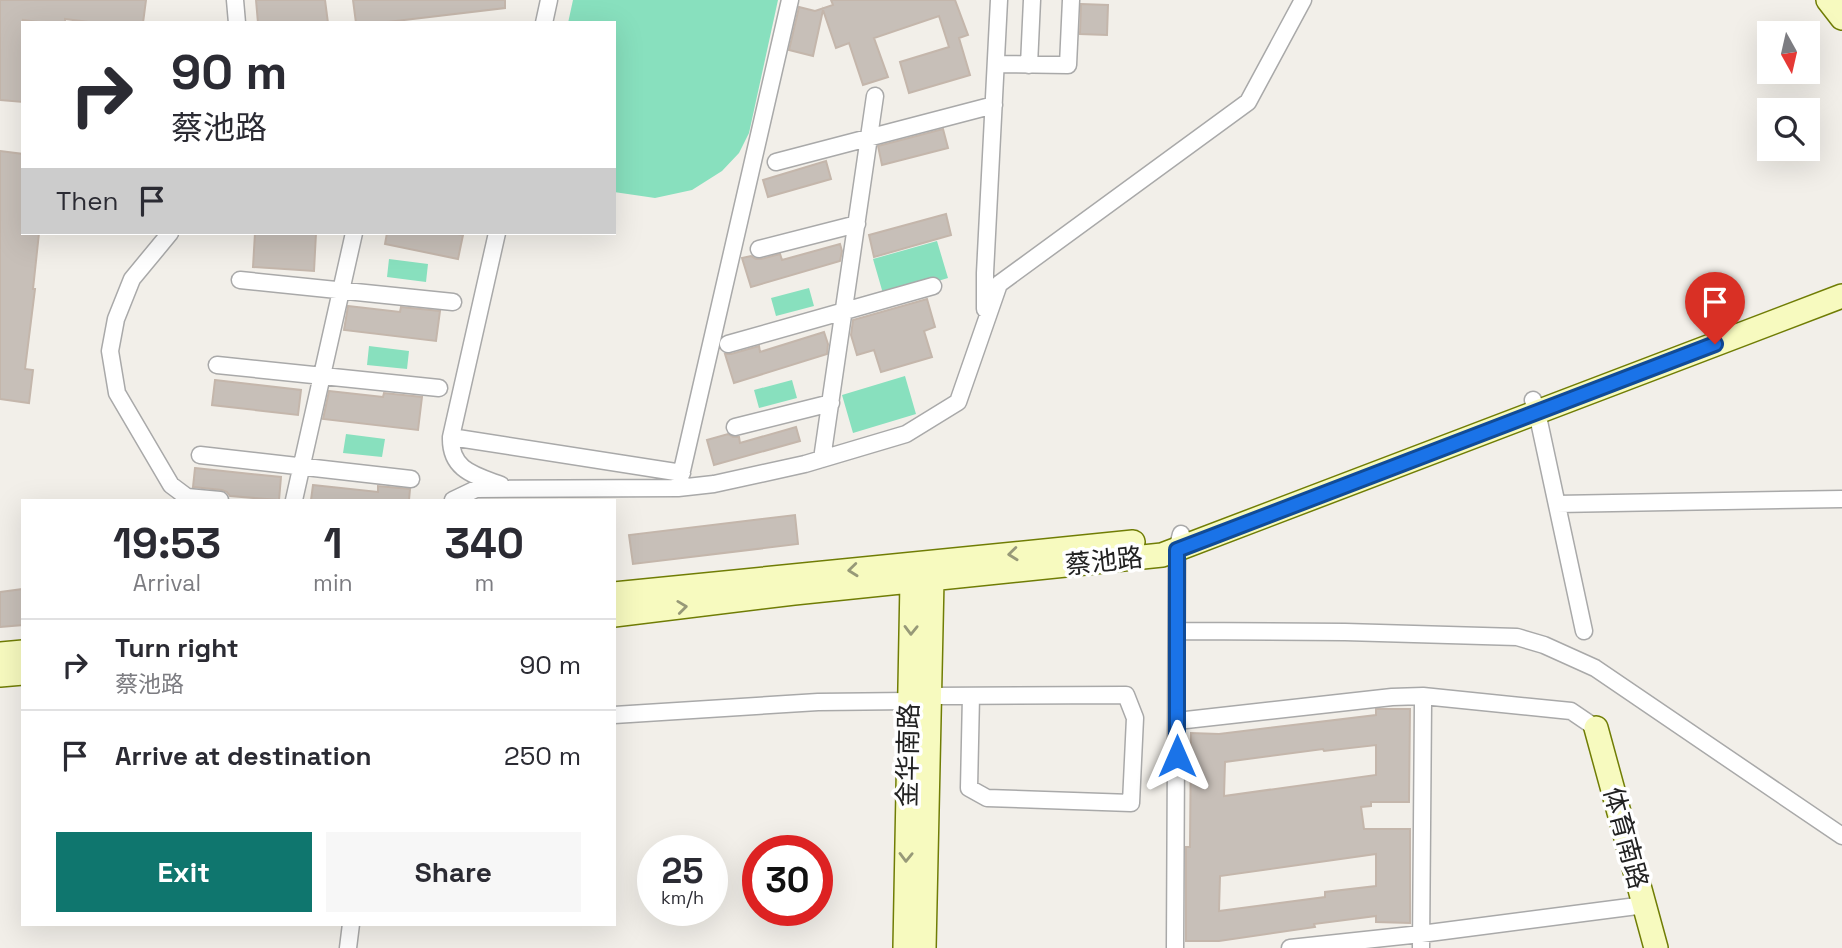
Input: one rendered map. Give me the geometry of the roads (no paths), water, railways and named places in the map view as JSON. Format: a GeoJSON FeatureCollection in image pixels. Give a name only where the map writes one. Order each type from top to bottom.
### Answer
{"type":"FeatureCollection","features":[{"type":"Feature","properties":{"kind":"street"},"geometry":{"type":"LineString","coordinates":[[235,0],[237,21]]}},
{"type":"Feature","properties":{"kind":"street"},"geometry":{"type":"LineString","coordinates":[[544,21],[549,0]]}},
{"type":"Feature","properties":{"kind":"street"},"geometry":{"type":"LineString","coordinates":[[680,480],[790,0]]}},
{"type":"Feature","properties":{"kind":"street"},"geometry":{"type":"LineString","coordinates":[[985,325],[985,272],[999,0]]}},
{"type":"Feature","properties":{"kind":"street"},"geometry":{"type":"LineString","coordinates":[[1029,65],[1032,0]]}},
{"type":"Feature","properties":{"kind":"street"},"geometry":{"type":"LineString","coordinates":[[996,64],[1068,65],[1071,0]]}},
{"type":"Feature","properties":{"kind":"street"},"geometry":{"type":"LineString","coordinates":[[452,438],[714,484],[822,459],[906,434],[958,402],[999,284],[1248,102],[1303,0]]}},
{"type":"Feature","properties":{"kind":"street"},"geometry":{"type":"LineString","coordinates":[[1829,0],[1842,18]]}},
{"type":"Feature","properties":{"kind":"street"},"geometry":{"type":"LineString","coordinates":[[822,459],[875,96]]}},
{"type":"Feature","properties":{"kind":"street"},"geometry":{"type":"LineString","coordinates":[[776,162],[994,105]]}},
{"type":"Feature","properties":{"kind":"street"},"geometry":{"type":"LineString","coordinates":[[759,249],[857,224]]}},
{"type":"Feature","properties":{"kind":"street"},"geometry":{"type":"LineString","coordinates":[[168,235],[132,279],[116,319],[110,351],[117,393],[171,485],[187,496],[212,499]]}},
{"type":"Feature","properties":{"kind":"street"},"geometry":{"type":"LineString","coordinates":[[294,499],[354,235]]}},
{"type":"Feature","properties":{"kind":"street"},"geometry":{"type":"LineString","coordinates":[[497,235],[451,452],[460,466],[481,478],[513,489]]}},
{"type":"Feature","properties":{"kind":"street"},"geometry":{"type":"LineString","coordinates":[[240,280],[453,302]]}},
{"type":"Feature","properties":{"kind":"street","name":"蔡池路"},"geometry":{"type":"LineString","coordinates":[[616,615],[794,593],[1161,540],[1179,542],[1535,406],[1842,283]]}},
{"type":"Feature","properties":{"kind":"street"},"geometry":{"type":"LineString","coordinates":[[728,344],[933,286]]}},
{"type":"Feature","properties":{"kind":"street","name":"蔡池路"},"geometry":{"type":"LineString","coordinates":[[1535,406],[1842,296]]}},
{"type":"Feature","properties":{"kind":"street"},"geometry":{"type":"LineString","coordinates":[[217,365],[439,388]]}},
{"type":"Feature","properties":{"kind":"street"},"geometry":{"type":"LineString","coordinates":[[735,427],[831,404]]}},
{"type":"Feature","properties":{"kind":"street"},"geometry":{"type":"LineString","coordinates":[[1535,406],[1584,631]]}},
{"type":"Feature","properties":{"kind":"street"},"geometry":{"type":"LineString","coordinates":[[200,455],[411,478]]}},
{"type":"Feature","properties":{"kind":"street"},"geometry":{"type":"LineString","coordinates":[[455,499],[476,489],[589,494],[680,480]]}},
{"type":"Feature","properties":{"kind":"street"},"geometry":{"type":"LineString","coordinates":[[1557,504],[1842,499]]}},
{"type":"Feature","properties":{"kind":"street"},"geometry":{"type":"LineString","coordinates":[[1175,948],[1179,542]]}},
{"type":"Feature","properties":{"kind":"street","name":"蔡池路"},"geometry":{"type":"LineString","coordinates":[[616,594],[922,575]]}},
{"type":"Feature","properties":{"kind":"street","name":"金华南路"},"geometry":{"type":"LineString","coordinates":[[905,948],[919,699],[922,575]]}},
{"type":"Feature","properties":{"kind":"street"},"geometry":{"type":"LineString","coordinates":[[1177,631],[1517,637],[1544,645],[1595,668],[1842,836]]}},
{"type":"Feature","properties":{"kind":"street"},"geometry":{"type":"LineString","coordinates":[[0,654],[21,652]]}},
{"type":"Feature","properties":{"kind":"street"},"geometry":{"type":"LineString","coordinates":[[0,674],[21,673]]}},
{"type":"Feature","properties":{"kind":"street"},"geometry":{"type":"LineString","coordinates":[[616,715],[818,702],[971,696],[1126,695],[1135,718],[1131,803],[987,798],[970,788],[971,696]]}},
{"type":"Feature","properties":{"kind":"street"},"geometry":{"type":"LineString","coordinates":[[1177,725],[1392,697],[1423,696],[1571,712],[1593,731]]}},
{"type":"Feature","properties":{"kind":"street","name":"金华南路"},"geometry":{"type":"LineString","coordinates":[[919,699],[924,948]]}},
{"type":"Feature","properties":{"kind":"street"},"geometry":{"type":"LineString","coordinates":[[1177,725],[1396,703],[1423,703],[1569,717],[1593,731]]}},
{"type":"Feature","properties":{"kind":"street"},"geometry":{"type":"LineString","coordinates":[[1421,941],[1423,703]]}},
{"type":"Feature","properties":{"kind":"street","name":"体育南路"},"geometry":{"type":"LineString","coordinates":[[1593,731],[1647,948]]}},
{"type":"Feature","properties":{"kind":"street","name":"体育南路"},"geometry":{"type":"LineString","coordinates":[[1593,731],[1656,948]]}},
{"type":"Feature","properties":{"kind":"street"},"geometry":{"type":"LineString","coordinates":[[1290,948],[1421,941],[1637,906]]}},
{"type":"Feature","properties":{"kind":"street"},"geometry":{"type":"LineString","coordinates":[[348,948],[351,926]]}}]}
